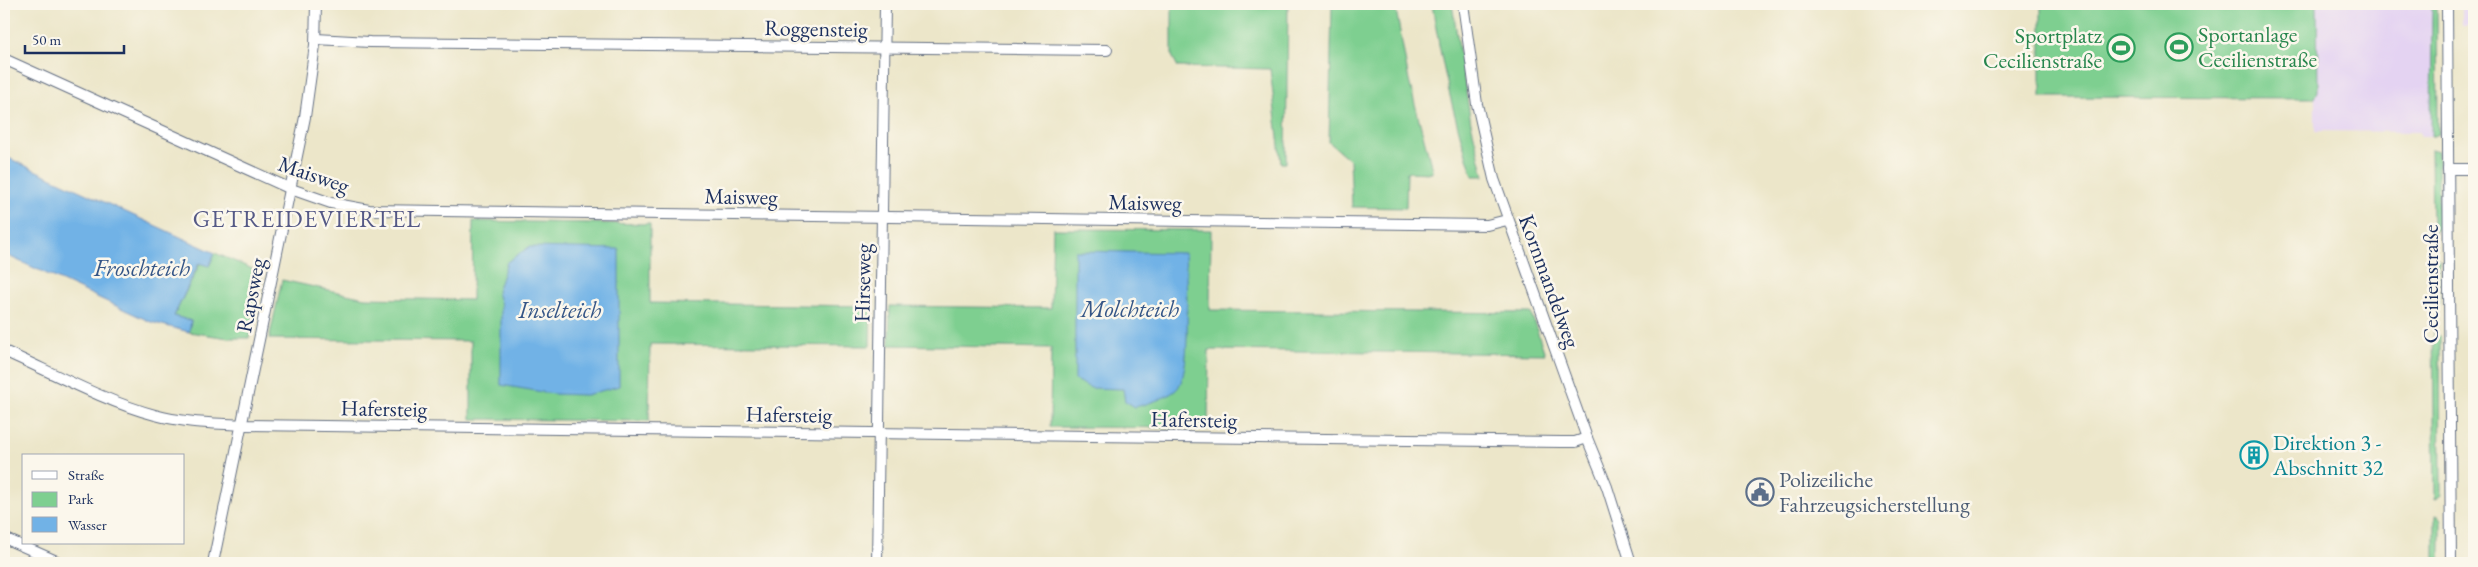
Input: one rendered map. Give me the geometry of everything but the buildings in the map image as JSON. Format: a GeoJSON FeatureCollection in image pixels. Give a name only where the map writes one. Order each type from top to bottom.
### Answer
{"type":"FeatureCollection","features":[{"type":"Feature","properties":{"kind":"street","name":"Rapsweg"},"geometry":{"type":"LineString","coordinates":[[213,563],[307,104],[316,39],[316,4]]}},
{"type":"Feature","properties":{"kind":"street","name":"Hirseweg"},"geometry":{"type":"LineString","coordinates":[[878,563],[878,434],[885,4]]}},
{"type":"Feature","properties":{"kind":"street","name":"Kornmandelweg"},"geometry":{"type":"LineString","coordinates":[[1463,4],[1477,104],[1494,179],[1507,220],[1587,438],[1617,514],[1631,563]]}},
{"type":"Feature","properties":{"kind":"street","name":"Cecilienstraße"},"geometry":{"type":"LineString","coordinates":[[2447,4],[2451,563]]}},
{"type":"Feature","properties":{"kind":"street","name":"Roggensteig"},"geometry":{"type":"LineString","coordinates":[[316,39],[370,42],[1107,50]]}},
{"type":"Feature","properties":{"kind":"street","name":"Maisweg"},"geometry":{"type":"LineString","coordinates":[[4,59],[291,189],[349,207],[389,212],[1487,225],[1507,220]]}},
{"type":"Feature","properties":{"kind":"street"},"geometry":{"type":"LineString","coordinates":[[2448,168],[2474,169]]}},
{"type":"Feature","properties":{"kind":"street","name":"Hafersteig"},"geometry":{"type":"LineString","coordinates":[[4,351],[123,404],[154,415],[190,422],[242,425],[1562,442],[1575,442],[1587,438]]}},
{"type":"Feature","properties":{"kind":"street"},"geometry":{"type":"LineString","coordinates":[[4,538],[61,563]]}},
{"type":"Feature","properties":{"kind":"shaded area"},"geometry":{"type":"Polygon","coordinates":[[[2317,4],[2432,4],[2431,137],[2421,137],[2420,132],[2315,131],[2315,98],[2318,91],[2317,4]]]}},
{"type":"Feature","properties":{"kind":"shaded area"},"geometry":{"type":"Polygon","coordinates":[[[2462,4],[2474,4],[2474,25],[2462,25],[2462,4]]]}},
{"type":"Feature","properties":{"kind":"green space"},"geometry":{"type":"Polygon","coordinates":[[[1172,4],[1288,4],[1286,163],[1281,163],[1270,69],[1178,67],[1172,56],[1172,4]]]}},
{"type":"Feature","properties":{"kind":"green space"},"geometry":{"type":"Polygon","coordinates":[[[1332,4],[1395,4],[1409,81],[1432,169],[1432,173],[1407,172],[1406,208],[1352,207],[1350,160],[1329,142],[1332,4]]]}},
{"type":"Feature","properties":{"kind":"green space"},"geometry":{"type":"Polygon","coordinates":[[[1432,4],[1452,4],[1471,123],[1484,176],[1473,176],[1466,155],[1449,91],[1432,4]]]}},
{"type":"Feature","properties":{"kind":"green space","name":"Sportanlage Cecilienstraße"},"geometry":{"type":"Polygon","coordinates":[[[2041,4],[2317,4],[2318,91],[2315,98],[2041,97],[2041,4]]]}},
{"type":"Feature","properties":{"kind":"green space"},"geometry":{"type":"Polygon","coordinates":[[[2432,4],[2437,4],[2438,134],[2431,137],[2432,4]]]}},
{"type":"Feature","properties":{"kind":"green space"},"geometry":{"type":"Polygon","coordinates":[[[2431,149],[2438,151],[2439,226],[2432,234],[2431,149]]]}},
{"type":"Feature","properties":{"kind":"green space"},"geometry":{"type":"Polygon","coordinates":[[[473,221],[650,224],[650,303],[871,306],[870,346],[650,344],[649,421],[471,419],[471,341],[269,339],[282,280],[365,298],[472,300],[473,221]]]}},
{"type":"Feature","properties":{"kind":"green space"},"geometry":{"type":"Polygon","coordinates":[[[1053,229],[1211,230],[1210,310],[1531,313],[1545,354],[1209,350],[1208,428],[1050,427],[1051,348],[889,345],[890,306],[1051,308],[1053,229]]]}},
{"type":"Feature","properties":{"kind":"green space"},"geometry":{"type":"Polygon","coordinates":[[[215,253],[262,273],[249,338],[228,338],[189,332],[191,321],[174,316],[200,263],[209,266],[215,253]]]}},
{"type":"Feature","properties":{"kind":"green space"},"geometry":{"type":"Polygon","coordinates":[[[2435,256],[2439,259],[2439,304],[2435,308],[2435,256]]]}},
{"type":"Feature","properties":{"kind":"green space"},"geometry":{"type":"Polygon","coordinates":[[[2433,331],[2440,337],[2441,494],[2435,499],[2433,331]]]}},
{"type":"Feature","properties":{"kind":"green space"},"geometry":{"type":"Polygon","coordinates":[[[2435,515],[2438,515],[2441,520],[2441,563],[2435,563],[2435,515]]]}},
{"type":"Feature","properties":{"kind":"water","name":"Froschteich"},"geometry":{"type":"Polygon","coordinates":[[[4,156],[215,253],[209,266],[199,263],[174,316],[191,321],[189,332],[151,322],[4,254],[4,156]]]}},
{"type":"Feature","properties":{"kind":"water","name":"Inselteich"},"geometry":{"type":"Polygon","coordinates":[[[529,247],[619,249],[619,386],[586,395],[554,394],[501,385],[501,305],[497,292],[507,262],[529,247]]]}},
{"type":"Feature","properties":{"kind":"water","name":"Molchteich"},"geometry":{"type":"Polygon","coordinates":[[[1075,251],[1185,253],[1186,360],[1179,386],[1172,393],[1135,407],[1125,401],[1123,389],[1091,388],[1075,380],[1075,251]]]}},
{"type":"Feature","properties":{"kind":"place","name":"Sportanlage Cecilienstraße"},"geometry":{"type":"Point","coordinates":[2179,47]}},
{"type":"Feature","properties":{"kind":"place","name":"Sportplatz Cecilienstraße"},"geometry":{"type":"Point","coordinates":[2121,48]}},
{"type":"Feature","properties":{"kind":"place","name":"Direktion 3 - Abschnitt 32"},"geometry":{"type":"Point","coordinates":[2254,455]}},
{"type":"Feature","properties":{"kind":"place","name":"Polizeiliche Fahrzeugsicherstellung"},"geometry":{"type":"Point","coordinates":[1760,492]}},
{"type":"Feature","properties":{"kind":"district","name":"GETREIDEVIERTEL"},"geometry":{"type":"Point","coordinates":[307,219]}}]}
